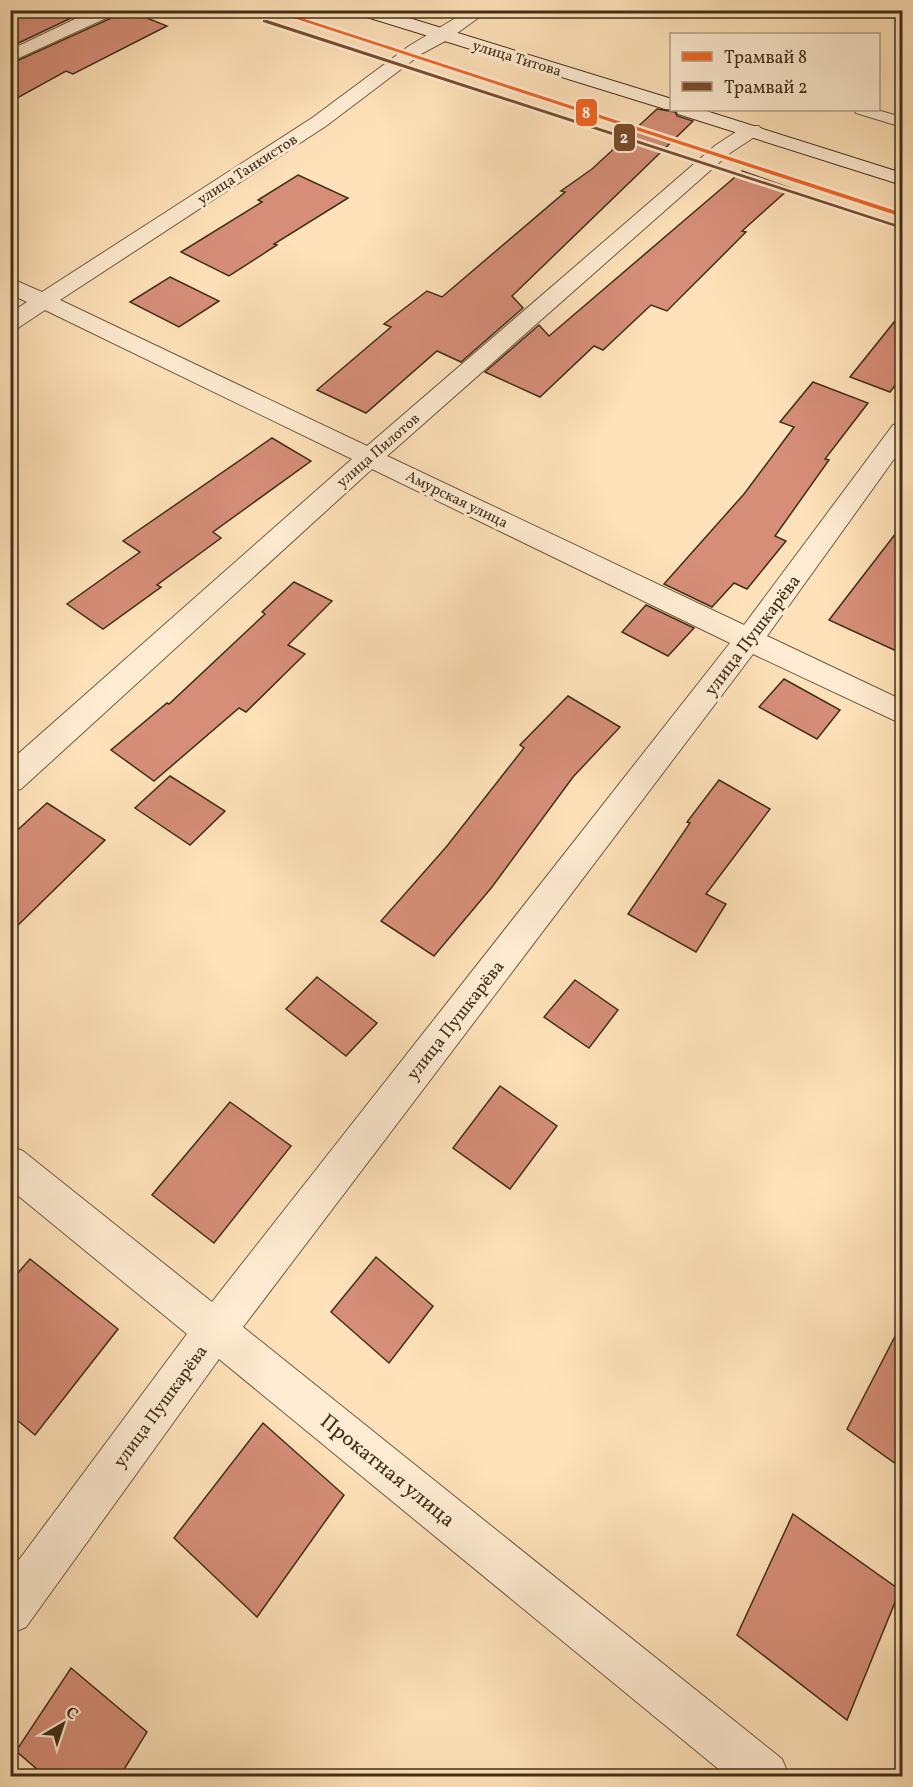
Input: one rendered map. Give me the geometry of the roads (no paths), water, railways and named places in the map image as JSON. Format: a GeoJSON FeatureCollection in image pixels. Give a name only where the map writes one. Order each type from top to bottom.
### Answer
{"type":"FeatureCollection","features":[{"type":"Feature","properties":{"kind":"street"},"geometry":{"type":"LineString","coordinates":[[10,57],[109,10]]}},
{"type":"Feature","properties":{"kind":"street","name":"улица Титова"},"geometry":{"type":"LineString","coordinates":[[363,10],[670,104]]}},
{"type":"Feature","properties":{"kind":"street","name":"улица Танкистов"},"geometry":{"type":"LineString","coordinates":[[10,323],[319,122],[415,50],[481,10]]}},
{"type":"Feature","properties":{"kind":"street"},"geometry":{"type":"LineString","coordinates":[[688,111],[903,179]]}},
{"type":"Feature","properties":{"kind":"street","name":"улица Пилотов"},"geometry":{"type":"LineString","coordinates":[[10,780],[370,457],[716,155],[753,130]]}},
{"type":"Feature","properties":{"kind":"street","name":"Амурская улица"},"geometry":{"type":"LineString","coordinates":[[10,285],[903,713]]}},
{"type":"Feature","properties":{"kind":"street","name":"улица Пушкарёва"},"geometry":{"type":"LineString","coordinates":[[10,1611],[216,1329],[749,639],[903,431]]}},
{"type":"Feature","properties":{"kind":"street","name":"Прокатная улица"},"geometry":{"type":"LineString","coordinates":[[10,1164],[765,1776]]}},
{"type":"Feature","properties":{"kind":"lane"},"geometry":{"type":"LineString","coordinates":[[865,111],[903,122]]}},
{"type":"Feature","properties":{"kind":"tram line","name":"8"},"geometry":{"type":"LineString","coordinates":[[271,10],[902,215]]}},
{"type":"Feature","properties":{"kind":"tram line","name":"2"},"geometry":{"type":"LineString","coordinates":[[265,21],[898,226]]}}]}
